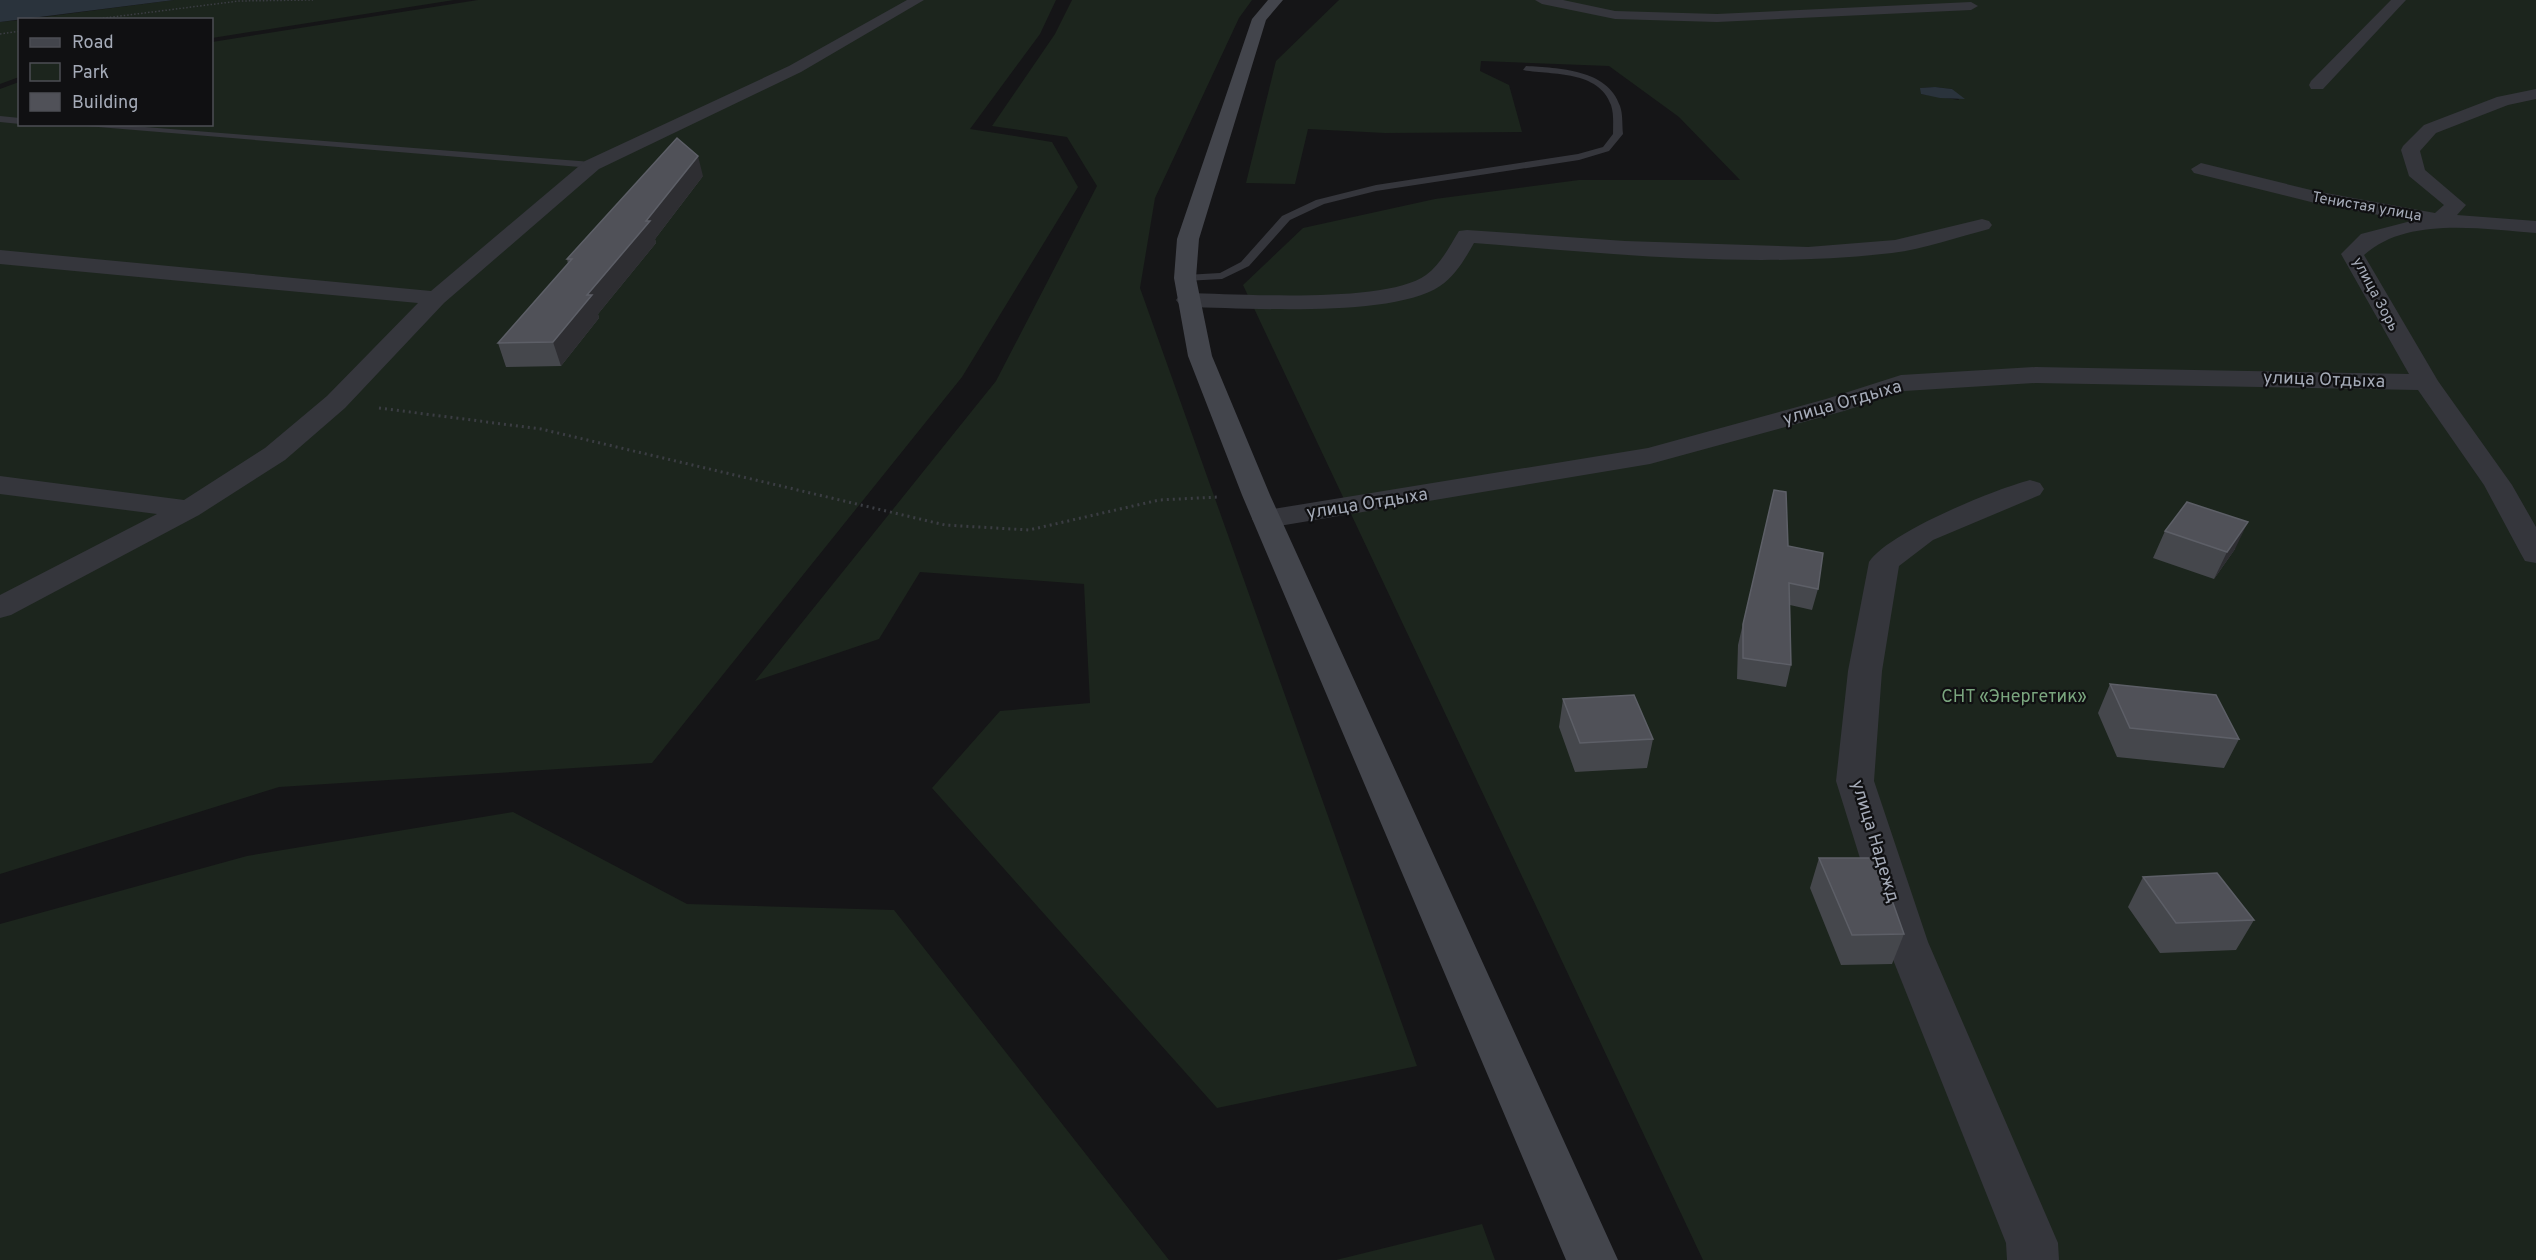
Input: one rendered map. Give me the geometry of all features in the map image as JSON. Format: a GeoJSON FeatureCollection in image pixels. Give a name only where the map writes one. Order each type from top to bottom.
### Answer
{"type":"FeatureCollection","features":[{"type":"Feature","properties":{"kind":"main road"},"geometry":{"type":"LineString","coordinates":[[1276,0],[1259,18],[1188,240],[1187,289],[1200,356],[1261,507],[1592,1260]]}},
{"type":"Feature","properties":{"kind":"street"},"geometry":{"type":"LineString","coordinates":[[0,608],[189,509],[275,454],[336,402],[436,298],[592,165],[795,69],[916,0]]}},
{"type":"Feature","properties":{"kind":"street"},"geometry":{"type":"LineString","coordinates":[[1542,0],[1615,15],[1717,18],[1971,6]]}},
{"type":"Feature","properties":{"kind":"street"},"geometry":{"type":"LineString","coordinates":[[2317,85],[2400,0]]}},
{"type":"Feature","properties":{"kind":"street"},"geometry":{"type":"LineString","coordinates":[[2439,220],[2456,205],[2416,172],[2410,150],[2430,129],[2504,101],[2536,94]]}},
{"type":"Feature","properties":{"kind":"street","name":"Тенистая улица"},"geometry":{"type":"LineString","coordinates":[[2200,169],[2315,197],[2439,220],[2536,226]]}},
{"type":"Feature","properties":{"kind":"street","name":"улица Зорь"},"geometry":{"type":"LineString","coordinates":[[2439,220],[2369,239],[2352,254],[2426,382],[2498,485],[2536,554]]}},
{"type":"Feature","properties":{"kind":"street"},"geometry":{"type":"LineString","coordinates":[[1187,289],[1346,299],[1395,294],[1426,285],[1449,267],[1467,236],[1625,248],[1808,254],[1895,246],[1982,225]]}},
{"type":"Feature","properties":{"kind":"street"},"geometry":{"type":"LineString","coordinates":[[0,257],[436,298]]}},
{"type":"Feature","properties":{"kind":"street","name":"улица Отдыха"},"geometry":{"type":"LineString","coordinates":[[1261,507],[1650,456],[1835,405],[1901,383],[2037,375],[2426,382]]}},
{"type":"Feature","properties":{"kind":"street"},"geometry":{"type":"LineString","coordinates":[[0,485],[189,509]]}},
{"type":"Feature","properties":{"kind":"street","name":"улица Надежд"},"geometry":{"type":"LineString","coordinates":[[2030,489],[1922,534],[1884,562],[1865,671],[1855,780],[1907,942],[2032,1243],[2033,1260]]}},
{"type":"Feature","properties":{"kind":"lane"},"geometry":{"type":"LineString","coordinates":[[1187,289],[1222,276],[1245,264],[1286,218],[1320,202],[1376,188],[1579,157],[1606,149],[1618,134],[1617,114],[1616,104],[1601,85],[1576,74],[1526,68]]}},
{"type":"Feature","properties":{"kind":"lane"},"geometry":{"type":"LineString","coordinates":[[0,119],[18,121]]}},
{"type":"Feature","properties":{"kind":"lane"},"geometry":{"type":"LineString","coordinates":[[92,126],[592,165]]}},
{"type":"Feature","properties":{"kind":"path"},"geometry":{"type":"LineString","coordinates":[[105,18],[239,1],[313,0]]}},
{"type":"Feature","properties":{"kind":"path"},"geometry":{"type":"LineString","coordinates":[[0,34],[18,32]]}},
{"type":"Feature","properties":{"kind":"path"},"geometry":{"type":"LineString","coordinates":[[336,402],[541,429],[945,525],[1029,530],[1159,500],[1261,507]]}},
{"type":"Feature","properties":{"kind":"green space"},"geometry":{"type":"Polygon","coordinates":[[[174,0],[454,0],[213,38],[213,18],[35,18],[174,0]]]}},
{"type":"Feature","properties":{"kind":"green space"},"geometry":{"type":"Polygon","coordinates":[[[478,0],[1056,0],[1040,34],[970,129],[1052,142],[1078,187],[962,377],[652,763],[279,787],[0,874],[0,89],[18,82],[18,126],[213,126],[213,42],[478,0]]]}},
{"type":"Feature","properties":{"kind":"green space"},"geometry":{"type":"Polygon","coordinates":[[[1072,0],[1252,0],[1239,18],[1155,198],[1140,288],[1417,1066],[1217,1108],[932,788],[1000,711],[1090,703],[1084,584],[920,572],[879,639],[755,681],[996,381],[1097,186],[1067,137],[992,126],[1055,34],[1072,0]]]}},
{"type":"Feature","properties":{"kind":"green space","name":"СНТ «Энергетик»"},"geometry":{"type":"Polygon","coordinates":[[[1339,0],[2536,0],[2536,1260],[1703,1260],[1243,285],[1303,228],[1435,199],[1579,180],[1740,180],[1679,117],[1609,66],[1481,61],[1480,71],[1509,85],[1522,132],[1385,133],[1308,129],[1295,184],[1246,183],[1276,61],[1339,0]],[[1921,88],[1921,94],[1959,100],[1952,89],[1921,88]]]}},
{"type":"Feature","properties":{"kind":"green space"},"geometry":{"type":"Polygon","coordinates":[[[18,20],[18,77],[0,84],[0,22],[18,20]]]}},
{"type":"Feature","properties":{"kind":"green space"},"geometry":{"type":"Polygon","coordinates":[[[513,812],[687,904],[894,910],[1169,1260],[0,1260],[0,924],[247,856],[513,812]]]}},
{"type":"Feature","properties":{"kind":"green space"},"geometry":{"type":"Polygon","coordinates":[[[1482,1224],[1495,1260],[1336,1260],[1482,1224]]]}},
{"type":"Feature","properties":{"kind":"shaded area"},"geometry":{"type":"Polygon","coordinates":[[[0,0],[174,0],[18,18],[0,22],[0,0]]]}},
{"type":"Feature","properties":{"kind":"shaded area"},"geometry":{"type":"Polygon","coordinates":[[[1920,88],[1952,89],[1965,99],[1940,98],[1921,94],[1920,88]]]}},
{"type":"Feature","properties":{"kind":"building"},"geometry":{"type":"Polygon","coordinates":[[[677,138],[698,156],[646,221],[650,221],[587,295],[592,295],[553,342],[498,343],[572,259],[567,259],[677,138]]]}},
{"type":"Feature","properties":{"kind":"building"},"geometry":{"type":"Polygon","coordinates":[[[1774,490],[1786,492],[1788,546],[1823,553],[1818,589],[1789,583],[1791,665],[1743,658],[1743,624],[1774,490]]]}},
{"type":"Feature","properties":{"kind":"building"},"geometry":{"type":"Polygon","coordinates":[[[2187,502],[2248,522],[2227,552],[2165,531],[2187,502]]]}},
{"type":"Feature","properties":{"kind":"building"},"geometry":{"type":"Polygon","coordinates":[[[2110,684],[2216,695],[2239,739],[2130,728],[2110,684]]]}},
{"type":"Feature","properties":{"kind":"building"},"geometry":{"type":"Polygon","coordinates":[[[1634,695],[1653,739],[1580,743],[1563,699],[1634,695]]]}},
{"type":"Feature","properties":{"kind":"building"},"geometry":{"type":"Polygon","coordinates":[[[1819,858],[1877,858],[1904,934],[1852,935],[1819,858]]]}},
{"type":"Feature","properties":{"kind":"building"},"geometry":{"type":"Polygon","coordinates":[[[2217,873],[2254,920],[2176,923],[2143,877],[2217,873]]]}}]}
